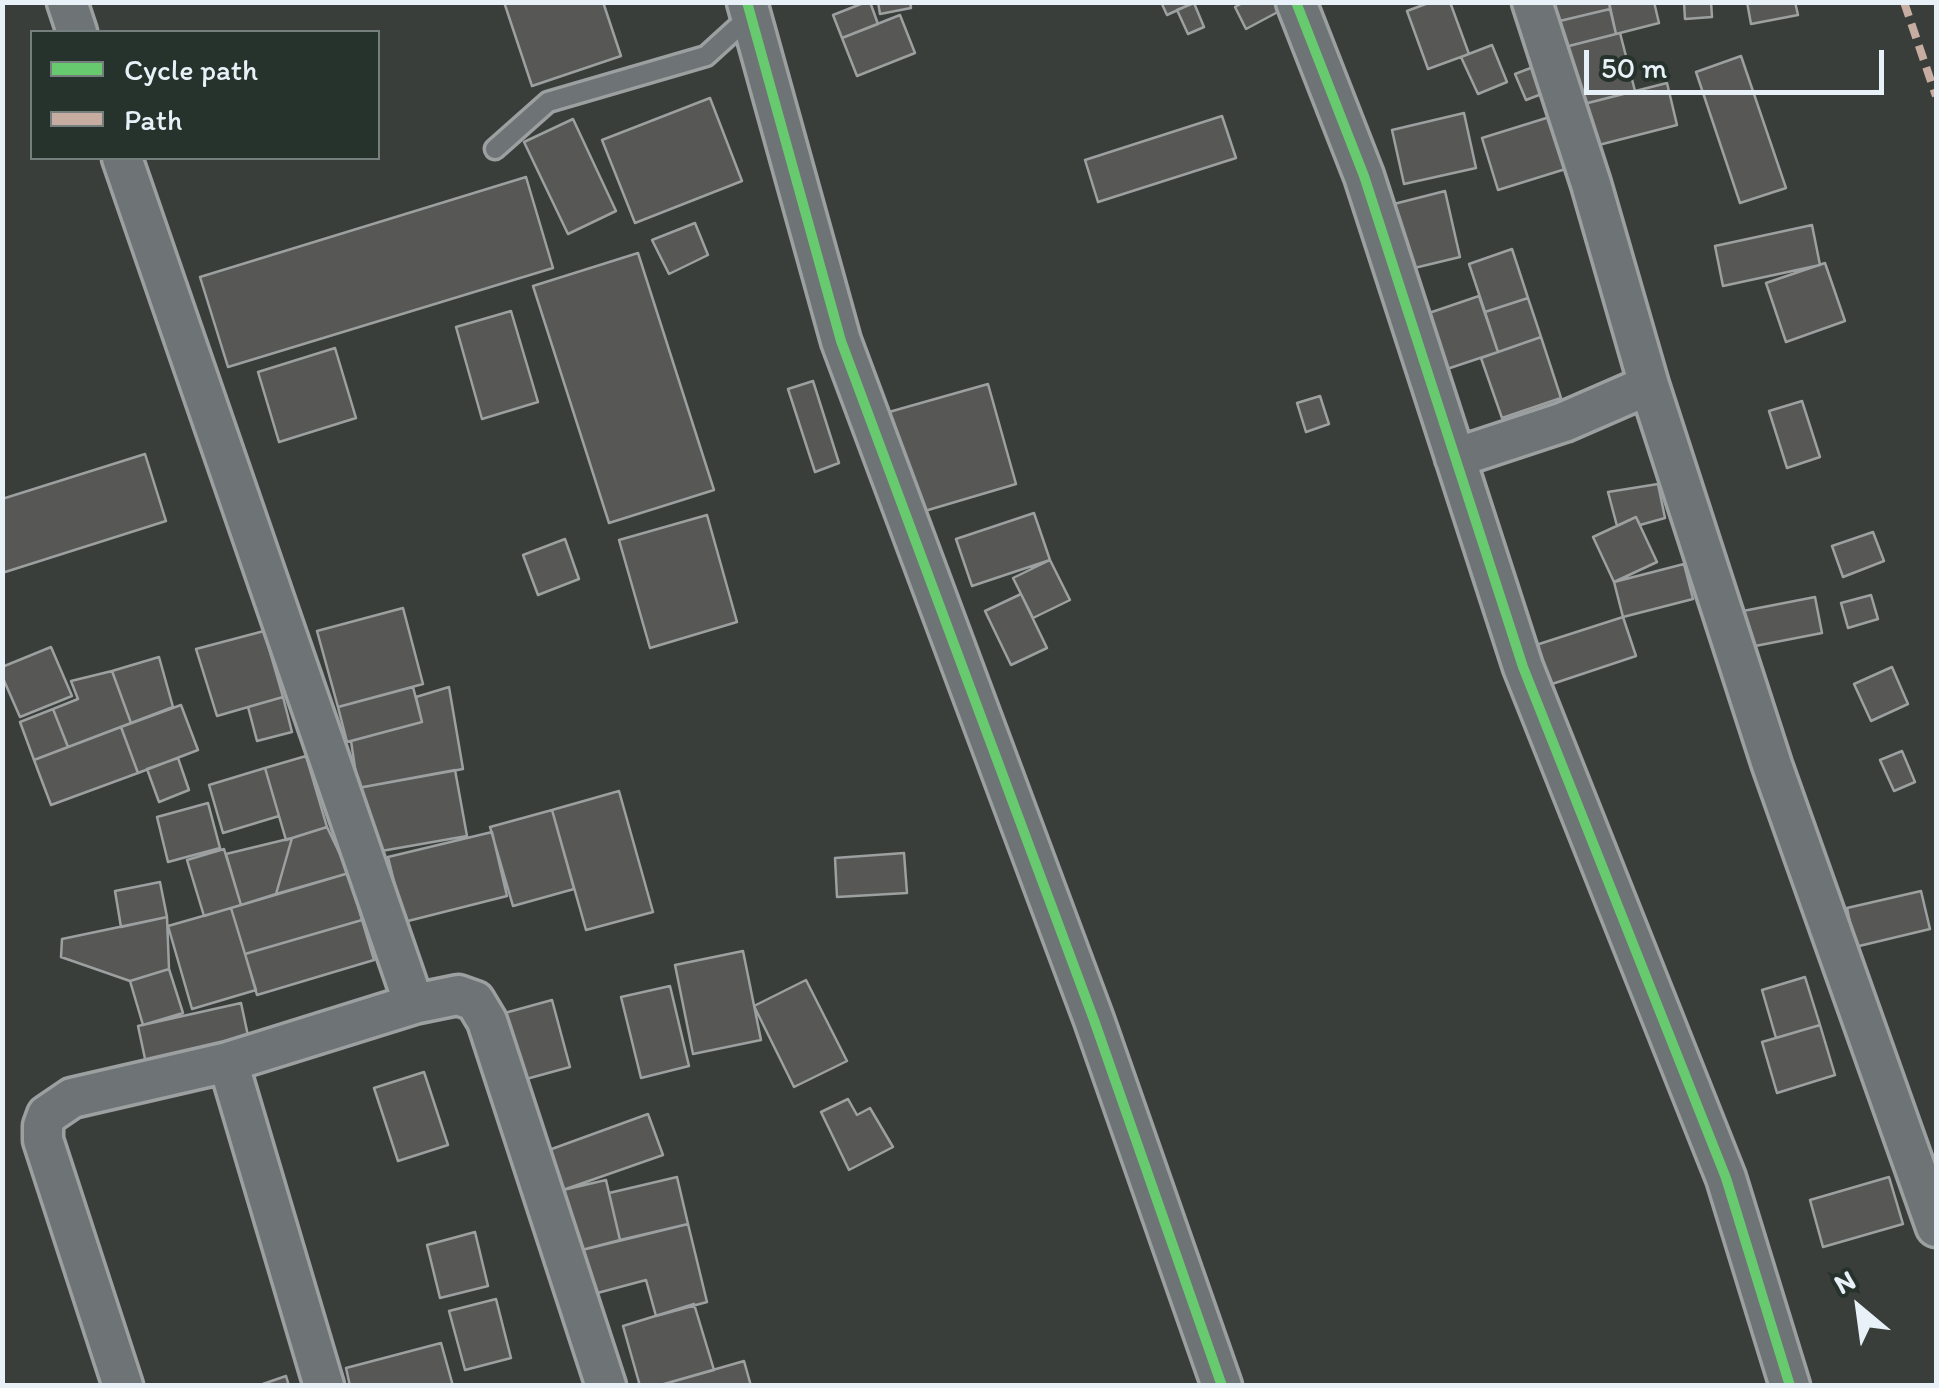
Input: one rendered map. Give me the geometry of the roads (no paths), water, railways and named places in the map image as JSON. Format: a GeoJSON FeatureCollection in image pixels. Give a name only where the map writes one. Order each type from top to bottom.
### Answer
{"type":"FeatureCollection","features":[{"type":"Feature","properties":{"kind":"street"},"geometry":{"type":"LineString","coordinates":[[67,2],[77,30]]}},
{"type":"Feature","properties":{"kind":"street"},"geometry":{"type":"LineString","coordinates":[[1296,2],[1364,176],[1523,668],[1726,1178],[1790,1386]]}},
{"type":"Feature","properties":{"kind":"street"},"geometry":{"type":"LineString","coordinates":[[1532,2],[1591,184],[1649,384],[1772,765],[1936,1227]]}},
{"type":"Feature","properties":{"kind":"street"},"geometry":{"type":"LineString","coordinates":[[749,9],[841,341],[1094,1020],[1222,1386]]}},
{"type":"Feature","properties":{"kind":"street"},"geometry":{"type":"LineString","coordinates":[[123,160],[414,1004]]}},
{"type":"Feature","properties":{"kind":"street"},"geometry":{"type":"LineString","coordinates":[[1455,458],[1564,422],[1649,384]]}},
{"type":"Feature","properties":{"kind":"street"},"geometry":{"type":"LineString","coordinates":[[124,1386],[43,1140],[42,1126],[55,1106],[72,1098],[228,1062],[458,994],[475,1001],[482,1011],[606,1386]]}},
{"type":"Feature","properties":{"kind":"street"},"geometry":{"type":"LineString","coordinates":[[228,1062],[324,1386]]}},
{"type":"Feature","properties":{"kind":"lane"},"geometry":{"type":"LineString","coordinates":[[495,149],[548,102],[706,56],[749,9]]}}]}
